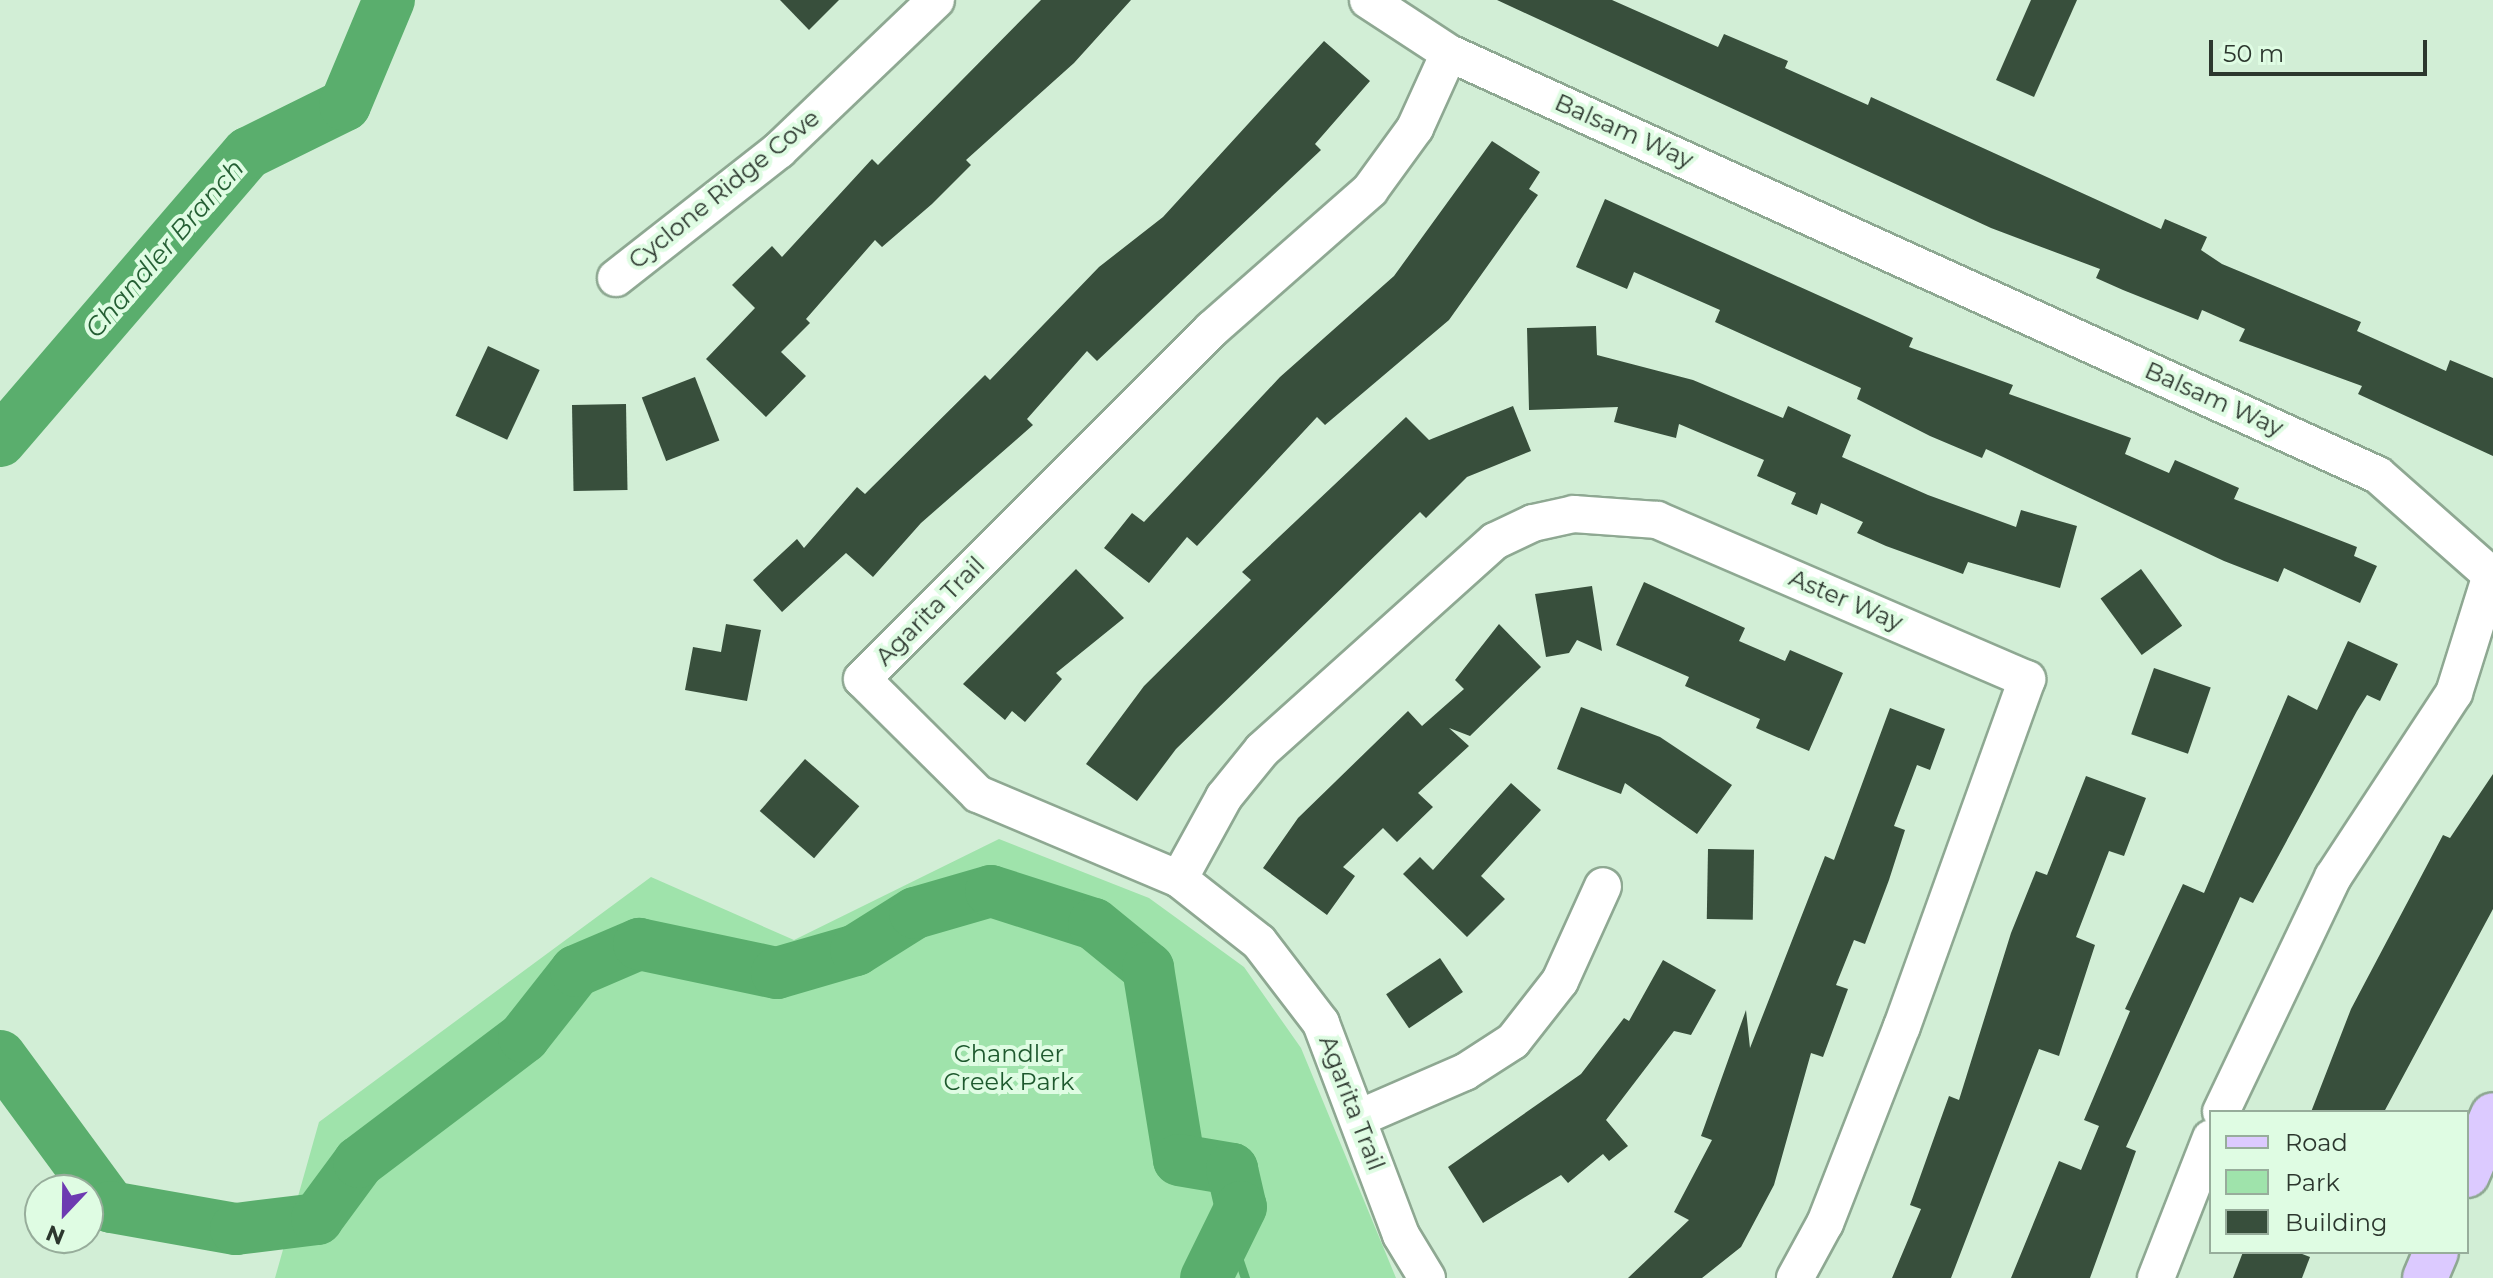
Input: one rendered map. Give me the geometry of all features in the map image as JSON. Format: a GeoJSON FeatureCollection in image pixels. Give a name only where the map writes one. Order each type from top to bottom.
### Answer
{"type":"FeatureCollection","features":[{"type":"Feature","properties":{"kind":"main road"},"geometry":{"type":"LineString","coordinates":[[2469,1170],[2493,1115]]}},
{"type":"Feature","properties":{"kind":"main road"},"geometry":{"type":"LineString","coordinates":[[2425,1278],[2435,1254]]}},
{"type":"Feature","properties":{"kind":"street","name":"Cyclone Ridge Cove"},"geometry":{"type":"LineString","coordinates":[[616,278],[779,150],[936,0]]}},
{"type":"Feature","properties":{"kind":"street","name":"Balsam Way"},"geometry":{"type":"LineString","coordinates":[[1368,0],[1449,53],[2378,475],[2491,575],[2454,693],[2333,877],[2222,1110]]}},
{"type":"Feature","properties":{"kind":"street","name":"Agarita Trail"},"geometry":{"type":"LineString","coordinates":[[1427,1278],[1401,1235],[1344,1069],[1293,980],[1222,908],[1179,879],[978,794],[862,679],[1212,329],[1370,190],[1415,128],[1449,53]]}},
{"type":"Feature","properties":{"kind":"street","name":"Aster Way"},"geometry":{"type":"LineString","coordinates":[[1179,879],[1224,797],[1262,750],[1495,541],[1533,523],[1574,514],[1657,520],[2027,679],[1902,1026],[1825,1223],[1795,1278]]}},
{"type":"Feature","properties":{"kind":"street"},"geometry":{"type":"LineString","coordinates":[[1359,1118],[1465,1072],[1513,1041],[1560,981],[1603,886]]}},
{"type":"Feature","properties":{"kind":"street"},"geometry":{"type":"LineString","coordinates":[[2156,1278],[2209,1143]]}},
{"type":"Feature","properties":{"kind":"green space","name":"Chandler Creek Park"},"geometry":{"type":"Polygon","coordinates":[[[999,839],[1149,898],[1244,967],[1301,1048],[1396,1278],[275,1278],[319,1122],[651,877],[794,940],[999,839]]]}},
{"type":"Feature","properties":{"kind":"building"},"geometry":{"type":"Polygon","coordinates":[[[780,0],[839,0],[809,30],[780,0]]]}},
{"type":"Feature","properties":{"kind":"building"},"geometry":{"type":"Polygon","coordinates":[[[1041,0],[1131,0],[1074,63],[966,160],[971,165],[932,204],[882,247],[875,240],[806,319],[810,323],[781,352],[806,376],[766,417],[706,359],[755,308],[732,285],[772,246],[782,257],[872,159],[878,165],[1041,0]]]}},
{"type":"Feature","properties":{"kind":"building"},"geometry":{"type":"Polygon","coordinates":[[[1497,0],[1612,0],[1718,47],[1724,34],[1788,61],[1785,68],[1868,105],[1871,97],[2161,229],[2165,219],[2207,237],[2201,250],[2222,264],[2361,322],[2357,331],[2446,371],[2450,360],[2493,378],[2493,456],[2358,394],[2362,386],[2239,341],[2245,329],[2202,310],[2198,320],[2123,290],[2096,278],[2100,269],[1991,228],[1497,0]]]}},
{"type":"Feature","properties":{"kind":"building"},"geometry":{"type":"Polygon","coordinates":[[[2031,0],[2077,0],[2034,97],[1996,80],[2031,0]]]}},
{"type":"Feature","properties":{"kind":"building"},"geometry":{"type":"Polygon","coordinates":[[[1324,41],[1370,81],[1315,144],[1321,150],[1097,361],[1087,351],[1027,419],[1033,425],[921,523],[873,577],[846,553],[782,612],[753,580],[797,539],[804,548],[857,487],[865,494],[985,375],[990,380],[1099,267],[1163,217],[1324,41]]]}},
{"type":"Feature","properties":{"kind":"building"},"geometry":{"type":"Polygon","coordinates":[[[1492,141],[1540,172],[1529,189],[1538,195],[1449,320],[1325,425],[1317,417],[1197,546],[1187,537],[1149,583],[1104,548],[1132,513],[1144,522],[1280,377],[1394,276],[1492,141]]]}},
{"type":"Feature","properties":{"kind":"building"},"geometry":{"type":"Polygon","coordinates":[[[1605,199],[1913,338],[1909,347],[2013,385],[2009,394],[2131,438],[2125,454],[2169,473],[2175,460],[2239,488],[2234,499],[2357,547],[2354,556],[2377,566],[2360,603],[2284,568],[2278,582],[2224,561],[1986,449],[1982,458],[1930,436],[1857,399],[1861,388],[1715,322],[1720,310],[1634,272],[1627,289],[1576,267],[1605,199]]]}},
{"type":"Feature","properties":{"kind":"building"},"geometry":{"type":"Polygon","coordinates":[[[1596,326],[1597,355],[1693,380],[1783,418],[1788,406],[1851,435],[1842,457],[1928,495],[2016,527],[2021,510],[2077,526],[2060,588],[1968,562],[1963,574],[1886,546],[1857,533],[1863,522],[1821,503],[1817,515],[1791,504],[1796,493],[1757,476],[1764,460],[1679,424],[1676,438],[1614,422],[1618,407],[1529,410],[1527,328],[1596,326]]]}},
{"type":"Feature","properties":{"kind":"building"},"geometry":{"type":"Polygon","coordinates":[[[488,346],[540,370],[507,440],[455,416],[488,346]]]}},
{"type":"Feature","properties":{"kind":"building"},"geometry":{"type":"Polygon","coordinates":[[[695,377],[719,440],[666,461],[642,397],[695,377]]]}},
{"type":"Feature","properties":{"kind":"building"},"geometry":{"type":"Polygon","coordinates":[[[626,404],[628,490],[574,491],[572,405],[626,404]]]}},
{"type":"Feature","properties":{"kind":"building"},"geometry":{"type":"Polygon","coordinates":[[[1513,406],[1531,451],[1467,477],[1426,518],[1420,512],[1176,749],[1137,801],[1086,764],[1144,686],[1251,580],[1242,572],[1406,417],[1429,440],[1513,406]]]}},
{"type":"Feature","properties":{"kind":"building"},"geometry":{"type":"Polygon","coordinates":[[[1076,569],[1124,618],[1056,673],[1062,679],[1025,722],[1012,711],[1005,720],[963,684],[1076,569]]]}},
{"type":"Feature","properties":{"kind":"building"},"geometry":{"type":"Polygon","coordinates":[[[2141,569],[2182,626],[2142,655],[2101,598],[2141,569]]]}},
{"type":"Feature","properties":{"kind":"building"},"geometry":{"type":"Polygon","coordinates":[[[1644,582],[1745,628],[1739,641],[1785,661],[1790,650],[1843,673],[1809,751],[1756,728],[1760,719],[1685,686],[1689,677],[1616,645],[1644,582]]]}},
{"type":"Feature","properties":{"kind":"building"},"geometry":{"type":"Polygon","coordinates":[[[1592,586],[1602,651],[1577,640],[1569,653],[1546,657],[1535,594],[1592,586]]]}},
{"type":"Feature","properties":{"kind":"building"},"geometry":{"type":"Polygon","coordinates":[[[726,624],[761,630],[747,701],[685,690],[693,647],[721,652],[726,624]]]}},
{"type":"Feature","properties":{"kind":"building"},"geometry":{"type":"Polygon","coordinates":[[[1499,624],[1541,667],[1470,736],[1449,728],[1469,746],[1418,793],[1433,807],[1397,842],[1383,828],[1343,867],[1355,876],[1327,915],[1263,868],[1298,818],[1408,711],[1422,726],[1464,689],[1455,680],[1499,624]]]}},
{"type":"Feature","properties":{"kind":"building"},"geometry":{"type":"Polygon","coordinates":[[[2348,641],[2398,664],[2380,701],[2367,695],[2357,711],[2253,903],[2240,897],[2126,1147],[2136,1151],[2090,1278],[2011,1278],[2059,1161],[2081,1170],[2099,1126],[2084,1120],[2130,1011],[2125,1009],[2183,884],[2204,893],[2288,695],[2317,710],[2348,641]]]}},
{"type":"Feature","properties":{"kind":"building"},"geometry":{"type":"Polygon","coordinates":[[[2154,668],[2211,688],[2188,754],[2131,734],[2154,668]]]}},
{"type":"Feature","properties":{"kind":"building"},"geometry":{"type":"Polygon","coordinates":[[[1581,707],[1660,737],[1732,785],[1697,834],[1625,783],[1621,794],[1557,769],[1581,707]]]}},
{"type":"Feature","properties":{"kind":"building"},"geometry":{"type":"Polygon","coordinates":[[[1890,708],[1945,729],[1930,770],[1917,765],[1894,826],[1905,830],[1889,880],[1865,944],[1854,940],[1836,985],[1848,989],[1823,1057],[1811,1053],[1774,1185],[1741,1247],[1702,1278],[1628,1278],[1689,1220],[1674,1212],[1712,1140],[1701,1136],[1746,1010],[1750,1048],[1825,856],[1834,860],[1890,708]]]}},
{"type":"Feature","properties":{"kind":"building"},"geometry":{"type":"Polygon","coordinates":[[[805,759],[859,806],[814,858],[760,811],[805,759]]]}},
{"type":"Feature","properties":{"kind":"building"},"geometry":{"type":"Polygon","coordinates":[[[2493,774],[2493,909],[2385,1110],[2312,1110],[2351,1009],[2443,835],[2450,838],[2493,774]]]}},
{"type":"Feature","properties":{"kind":"building"},"geometry":{"type":"Polygon","coordinates":[[[2086,776],[2146,798],[2124,856],[2109,851],[2076,937],[2095,945],[2059,1056],[2039,1049],[1951,1278],[1892,1278],[1921,1209],[1910,1205],[1949,1096],[1959,1100],[2011,933],[2036,871],[2047,875],[2086,776]]]}},
{"type":"Feature","properties":{"kind":"building"},"geometry":{"type":"Polygon","coordinates":[[[1511,783],[1541,810],[1481,876],[1505,899],[1467,937],[1403,874],[1420,857],[1433,870],[1511,783]]]}},
{"type":"Feature","properties":{"kind":"building"},"geometry":{"type":"Polygon","coordinates":[[[1708,849],[1754,850],[1753,920],[1707,919],[1708,849]]]}},
{"type":"Feature","properties":{"kind":"building"},"geometry":{"type":"Polygon","coordinates":[[[1440,958],[1463,992],[1409,1028],[1386,994],[1440,958]]]}},
{"type":"Feature","properties":{"kind":"building"},"geometry":{"type":"Polygon","coordinates":[[[1663,960],[1716,990],[1691,1035],[1674,1031],[1606,1120],[1628,1146],[1609,1161],[1603,1154],[1568,1183],[1561,1175],[1483,1223],[1448,1167],[1581,1074],[1624,1018],[1629,1021],[1663,960]]]}},
{"type":"Feature","properties":{"kind":"building"},"geometry":{"type":"Polygon","coordinates":[[[2242,1254],[2302,1254],[2310,1257],[2302,1278],[2233,1278],[2242,1254]]]}},
{"type":"Feature","properties":{"kind":"waterway","name":"Chandler Branch"},"geometry":{"type":"LineString","coordinates":[[0,441],[248,153],[345,105],[389,0]]}},
{"type":"Feature","properties":{"kind":"waterway","name":"Chandler Branch"},"geometry":{"type":"LineString","coordinates":[[0,1056],[111,1207],[236,1229],[317,1219],[359,1162],[524,1037],[576,971],[639,944],[777,973],[856,950],[915,913],[991,891],[1094,924],[1148,968],[1179,1160],[1232,1169],[1241,1207],[1206,1278]]}},
{"type":"Feature","properties":{"kind":"waterway"},"geometry":{"type":"LineString","coordinates":[[1229,1231],[1245,1278]]}}]}
